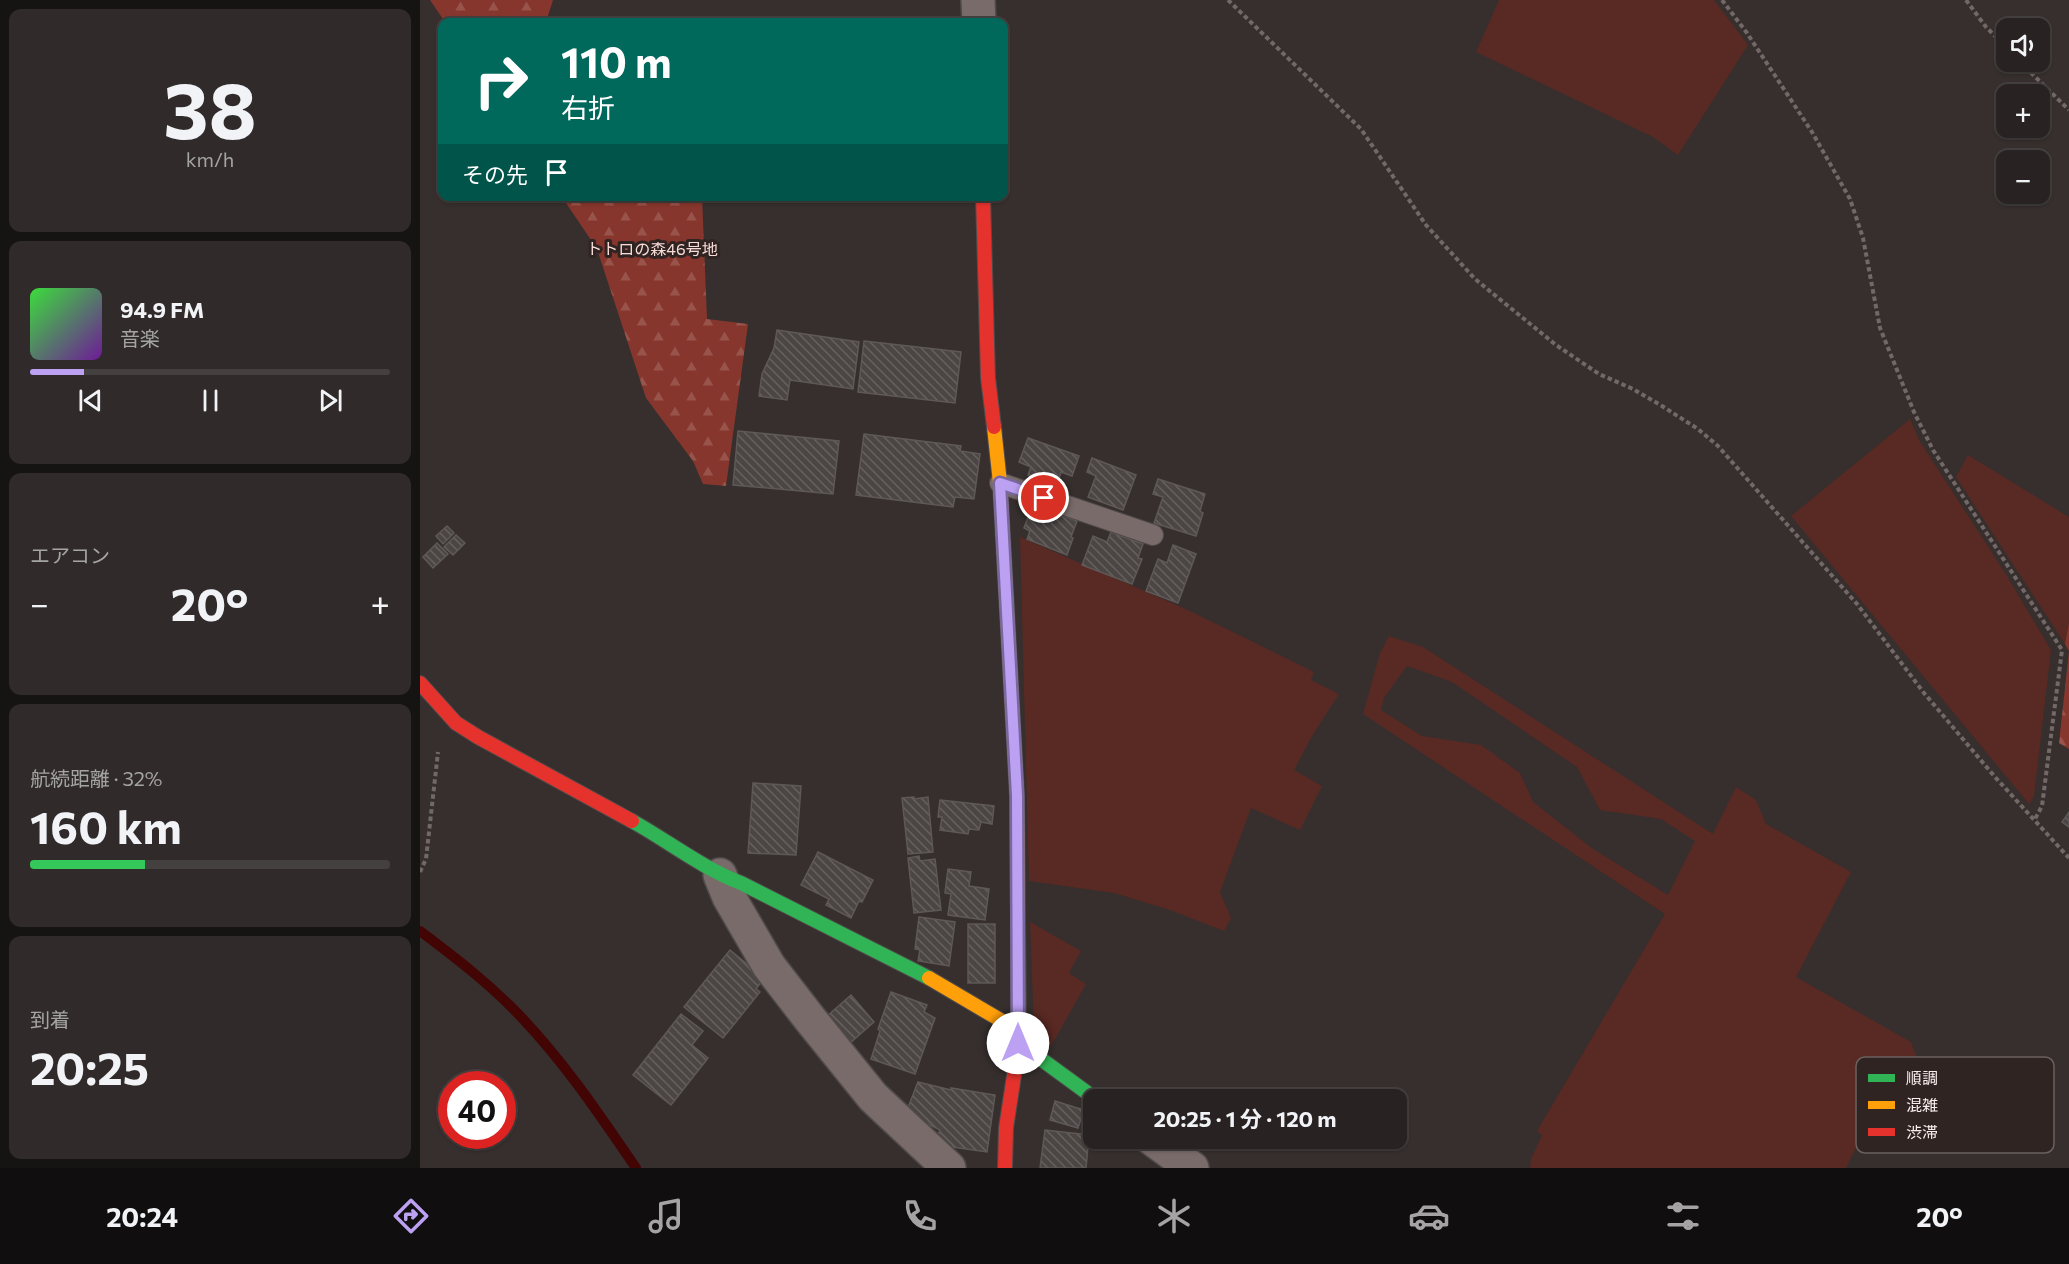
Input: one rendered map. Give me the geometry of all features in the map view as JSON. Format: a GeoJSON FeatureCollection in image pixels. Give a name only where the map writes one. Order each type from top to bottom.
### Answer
{"type":"FeatureCollection","features":[{"type":"Feature","properties":{"kind":"street"},"geometry":{"type":"LineString","coordinates":[[978,0],[979,18]]}},
{"type":"Feature","properties":{"kind":"street"},"geometry":{"type":"LineString","coordinates":[[983,201],[988,378],[1000,483],[1017,796],[1019,1037],[1006,1128],[1005,1168]]}},
{"type":"Feature","properties":{"kind":"street"},"geometry":{"type":"LineString","coordinates":[[420,683],[456,723],[478,737],[658,835],[720,875],[751,888],[918,972],[1019,1037],[1083,1089]]}},
{"type":"Feature","properties":{"kind":"street"},"geometry":{"type":"LineString","coordinates":[[720,875],[729,897],[769,966],[810,1019],[873,1097],[949,1168]]}},
{"type":"Feature","properties":{"kind":"street"},"geometry":{"type":"LineString","coordinates":[[1167,1149],[1192,1168]]}},
{"type":"Feature","properties":{"kind":"lane"},"geometry":{"type":"LineString","coordinates":[[1000,483],[1153,535]]}},
{"type":"Feature","properties":{"kind":"path"},"geometry":{"type":"LineString","coordinates":[[1228,0],[1361,129],[1426,225],[1475,279],[1556,345],[1599,374],[1633,389],[1662,406],[1698,429],[1718,446],[1857,604],[1923,693],[2069,858]]}},
{"type":"Feature","properties":{"kind":"path"},"geometry":{"type":"LineString","coordinates":[[1722,0],[1747,33],[1812,132],[1850,199],[1863,238],[1880,328],[1914,412],[1933,450],[2062,650],[2042,806],[2035,819]]}},
{"type":"Feature","properties":{"kind":"path"},"geometry":{"type":"LineString","coordinates":[[1966,0],[1996,37]]}},
{"type":"Feature","properties":{"kind":"path"},"geometry":{"type":"LineString","coordinates":[[2030,72],[2069,110]]}},
{"type":"Feature","properties":{"kind":"path"},"geometry":{"type":"LineString","coordinates":[[420,872],[426,859],[437,753],[456,723]]}},
{"type":"Feature","properties":{"kind":"shaded area"},"geometry":{"type":"Polygon","coordinates":[[[1499,0],[1714,0],[1748,45],[1678,155],[1653,137],[1476,52],[1499,0]]]}},
{"type":"Feature","properties":{"kind":"shaded area"},"geometry":{"type":"Polygon","coordinates":[[[1910,419],[1919,440],[2007,576],[2051,650],[2034,796],[2029,804],[1791,516],[1910,419]]]}},
{"type":"Feature","properties":{"kind":"shaded area"},"geometry":{"type":"Polygon","coordinates":[[[1968,455],[2069,517],[2069,623],[2065,644],[1956,477],[1968,455]]]}},
{"type":"Feature","properties":{"kind":"shaded area"},"geometry":{"type":"Polygon","coordinates":[[[1020,537],[1188,610],[1314,672],[1311,680],[1339,694],[1312,736],[1294,770],[1322,786],[1300,830],[1251,808],[1220,892],[1231,918],[1224,931],[1170,910],[1114,893],[1029,881],[1020,537]]]}},
{"type":"Feature","properties":{"kind":"shaded area"},"geometry":{"type":"Polygon","coordinates":[[[1389,636],[1423,647],[1713,834],[1736,787],[1756,800],[1766,824],[1851,872],[1796,977],[1911,1042],[1917,1057],[1856,1057],[1856,1147],[1846,1168],[1530,1168],[1531,1159],[1542,1135],[1537,1131],[1665,914],[1363,714],[1380,653],[1389,636]],[[1407,666],[1384,698],[1381,710],[1422,736],[1481,745],[1520,773],[1533,802],[1593,849],[1668,895],[1695,841],[1661,819],[1600,810],[1577,767],[1452,682],[1407,666]]]}},
{"type":"Feature","properties":{"kind":"shaded area"},"geometry":{"type":"Polygon","coordinates":[[[1030,922],[1081,951],[1069,973],[1086,984],[1051,1046],[1037,1036],[1034,1029],[1030,922]]]}},
{"type":"Feature","properties":{"kind":"green space"},"geometry":{"type":"Polygon","coordinates":[[[430,0],[553,0],[547,18],[442,18],[430,0]]]}},
{"type":"Feature","properties":{"kind":"green space","name":"トトロの森46号地"},"geometry":{"type":"Polygon","coordinates":[[[565,201],[702,201],[707,319],[748,324],[726,486],[703,484],[693,461],[646,398],[597,249],[565,201]]]}},
{"type":"Feature","properties":{"kind":"green space"},"geometry":{"type":"Polygon","coordinates":[[[2069,623],[2069,651],[2065,644],[2069,623]]]}},
{"type":"Feature","properties":{"kind":"green space"},"geometry":{"type":"Polygon","coordinates":[[[2069,651],[2069,749],[2059,743],[2069,651]]]}},
{"type":"Feature","properties":{"kind":"building"},"geometry":{"type":"Polygon","coordinates":[[[777,330],[859,342],[853,389],[790,380],[787,400],[759,396],[762,374],[774,348],[777,330]]]}},
{"type":"Feature","properties":{"kind":"building"},"geometry":{"type":"Polygon","coordinates":[[[864,341],[961,352],[955,403],[858,392],[864,341]]]}},
{"type":"Feature","properties":{"kind":"building"},"geometry":{"type":"Polygon","coordinates":[[[738,431],[839,441],[833,494],[733,485],[738,431]]]}},
{"type":"Feature","properties":{"kind":"building"},"geometry":{"type":"Polygon","coordinates":[[[864,434],[961,446],[960,451],[980,454],[974,499],[955,497],[953,507],[856,495],[864,434]]]}},
{"type":"Feature","properties":{"kind":"building"},"geometry":{"type":"Polygon","coordinates":[[[1028,438],[1079,456],[1072,476],[1061,472],[1057,485],[1028,475],[1031,467],[1019,462],[1028,438]]]}},
{"type":"Feature","properties":{"kind":"building"},"geometry":{"type":"Polygon","coordinates":[[[1092,458],[1136,475],[1123,510],[1088,497],[1096,476],[1087,472],[1092,458]]]}},
{"type":"Feature","properties":{"kind":"building"},"geometry":{"type":"Polygon","coordinates":[[[1158,479],[1205,494],[1200,511],[1203,513],[1196,536],[1154,523],[1163,497],[1153,494],[1158,479]]]}},
{"type":"Feature","properties":{"kind":"building"},"geometry":{"type":"Polygon","coordinates":[[[1033,504],[1077,521],[1067,555],[1027,539],[1030,531],[1024,528],[1033,504]]]}},
{"type":"Feature","properties":{"kind":"building"},"geometry":{"type":"Polygon","coordinates":[[[447,526],[454,533],[443,544],[436,536],[447,526]]]}},
{"type":"Feature","properties":{"kind":"building"},"geometry":{"type":"Polygon","coordinates":[[[1111,532],[1143,544],[1138,558],[1142,559],[1132,584],[1082,565],[1093,536],[1107,542],[1111,532]]]}},
{"type":"Feature","properties":{"kind":"building"},"geometry":{"type":"Polygon","coordinates":[[[456,535],[465,543],[453,555],[444,547],[456,535]]]}},
{"type":"Feature","properties":{"kind":"building"},"geometry":{"type":"Polygon","coordinates":[[[437,543],[448,554],[433,568],[423,557],[437,543]]]}},
{"type":"Feature","properties":{"kind":"building"},"geometry":{"type":"Polygon","coordinates":[[[1173,545],[1196,554],[1178,603],[1146,591],[1158,559],[1167,563],[1173,545]]]}},
{"type":"Feature","properties":{"kind":"building"},"geometry":{"type":"Polygon","coordinates":[[[753,783],[801,786],[796,855],[748,853],[753,783]]]}},
{"type":"Feature","properties":{"kind":"building"},"geometry":{"type":"Polygon","coordinates":[[[914,797],[914,799],[928,797],[933,852],[908,854],[902,798],[914,797]]]}},
{"type":"Feature","properties":{"kind":"building"},"geometry":{"type":"Polygon","coordinates":[[[940,800],[994,806],[992,824],[981,822],[979,830],[969,829],[968,834],[940,830],[942,817],[938,817],[940,800]]]}},
{"type":"Feature","properties":{"kind":"building"},"geometry":{"type":"Polygon","coordinates":[[[2069,812],[2069,827],[2062,822],[2069,812]]]}},
{"type":"Feature","properties":{"kind":"building"},"geometry":{"type":"Polygon","coordinates":[[[818,852],[873,880],[851,918],[826,905],[829,899],[801,885],[818,852]]]}},
{"type":"Feature","properties":{"kind":"building"},"geometry":{"type":"Polygon","coordinates":[[[919,856],[920,861],[935,859],[941,910],[914,913],[908,858],[919,856]]]}},
{"type":"Feature","properties":{"kind":"building"},"geometry":{"type":"Polygon","coordinates":[[[948,869],[971,872],[969,886],[989,889],[985,920],[948,915],[951,894],[945,893],[948,869]]]}},
{"type":"Feature","properties":{"kind":"building"},"geometry":{"type":"Polygon","coordinates":[[[919,917],[955,922],[949,966],[918,961],[920,950],[915,949],[919,917]]]}},
{"type":"Feature","properties":{"kind":"building"},"geometry":{"type":"Polygon","coordinates":[[[968,924],[995,924],[995,983],[968,983],[968,924]]]}},
{"type":"Feature","properties":{"kind":"building"},"geometry":{"type":"Polygon","coordinates":[[[730,950],[764,978],[756,989],[760,992],[723,1038],[684,1007],[730,950]]]}},
{"type":"Feature","properties":{"kind":"building"},"geometry":{"type":"Polygon","coordinates":[[[891,992],[927,1005],[924,1012],[935,1018],[915,1074],[871,1059],[880,1031],[878,1029],[891,992]]]}},
{"type":"Feature","properties":{"kind":"building"},"geometry":{"type":"Polygon","coordinates":[[[851,995],[874,1022],[849,1044],[826,1017],[851,995]]]}},
{"type":"Feature","properties":{"kind":"building"},"geometry":{"type":"Polygon","coordinates":[[[681,1014],[703,1031],[692,1045],[708,1058],[671,1105],[633,1075],[681,1014]]]}},
{"type":"Feature","properties":{"kind":"building"},"geometry":{"type":"Polygon","coordinates":[[[918,1082],[951,1090],[951,1088],[995,1095],[987,1152],[945,1146],[936,1139],[940,1130],[906,1113],[918,1082]]]}},
{"type":"Feature","properties":{"kind":"building"},"geometry":{"type":"Polygon","coordinates":[[[1055,1101],[1083,1110],[1078,1128],[1050,1120],[1055,1101]]]}},
{"type":"Feature","properties":{"kind":"building"},"geometry":{"type":"Polygon","coordinates":[[[1045,1130],[1083,1134],[1083,1149],[1088,1149],[1086,1168],[1040,1168],[1045,1130]]]}},
{"type":"Feature","properties":{"kind":"waterway"},"geometry":{"type":"LineString","coordinates":[[420,931],[486,983],[538,1035],[582,1091],[636,1168]]}},
{"type":"Feature","properties":{"kind":"traffic: fast"},"geometry":{"type":"LineString","coordinates":[[632,821],[713,870],[929,978]]}},
{"type":"Feature","properties":{"kind":"traffic: fast"},"geometry":{"type":"LineString","coordinates":[[1019,1043],[1083,1090]]}},
{"type":"Feature","properties":{"kind":"traffic: slow"},"geometry":{"type":"LineString","coordinates":[[994,427],[1000,483],[1017,796],[1018,921]]}},
{"type":"Feature","properties":{"kind":"traffic: slow"},"geometry":{"type":"LineString","coordinates":[[929,978],[1019,1031]]}},
{"type":"Feature","properties":{"kind":"traffic: jam"},"geometry":{"type":"LineString","coordinates":[[983,201],[988,378],[994,427]]}},
{"type":"Feature","properties":{"kind":"traffic: jam"},"geometry":{"type":"LineString","coordinates":[[420,683],[456,723],[632,821]]}},
{"type":"Feature","properties":{"kind":"traffic: jam"},"geometry":{"type":"LineString","coordinates":[[1005,1168],[1006,1128],[1019,1043],[1018,921]]}},
{"type":"Feature","properties":{"kind":"route"},"geometry":{"type":"LineString","coordinates":[[1018,1043],[1017,796],[1000,483],[1044,498]]}}]}
